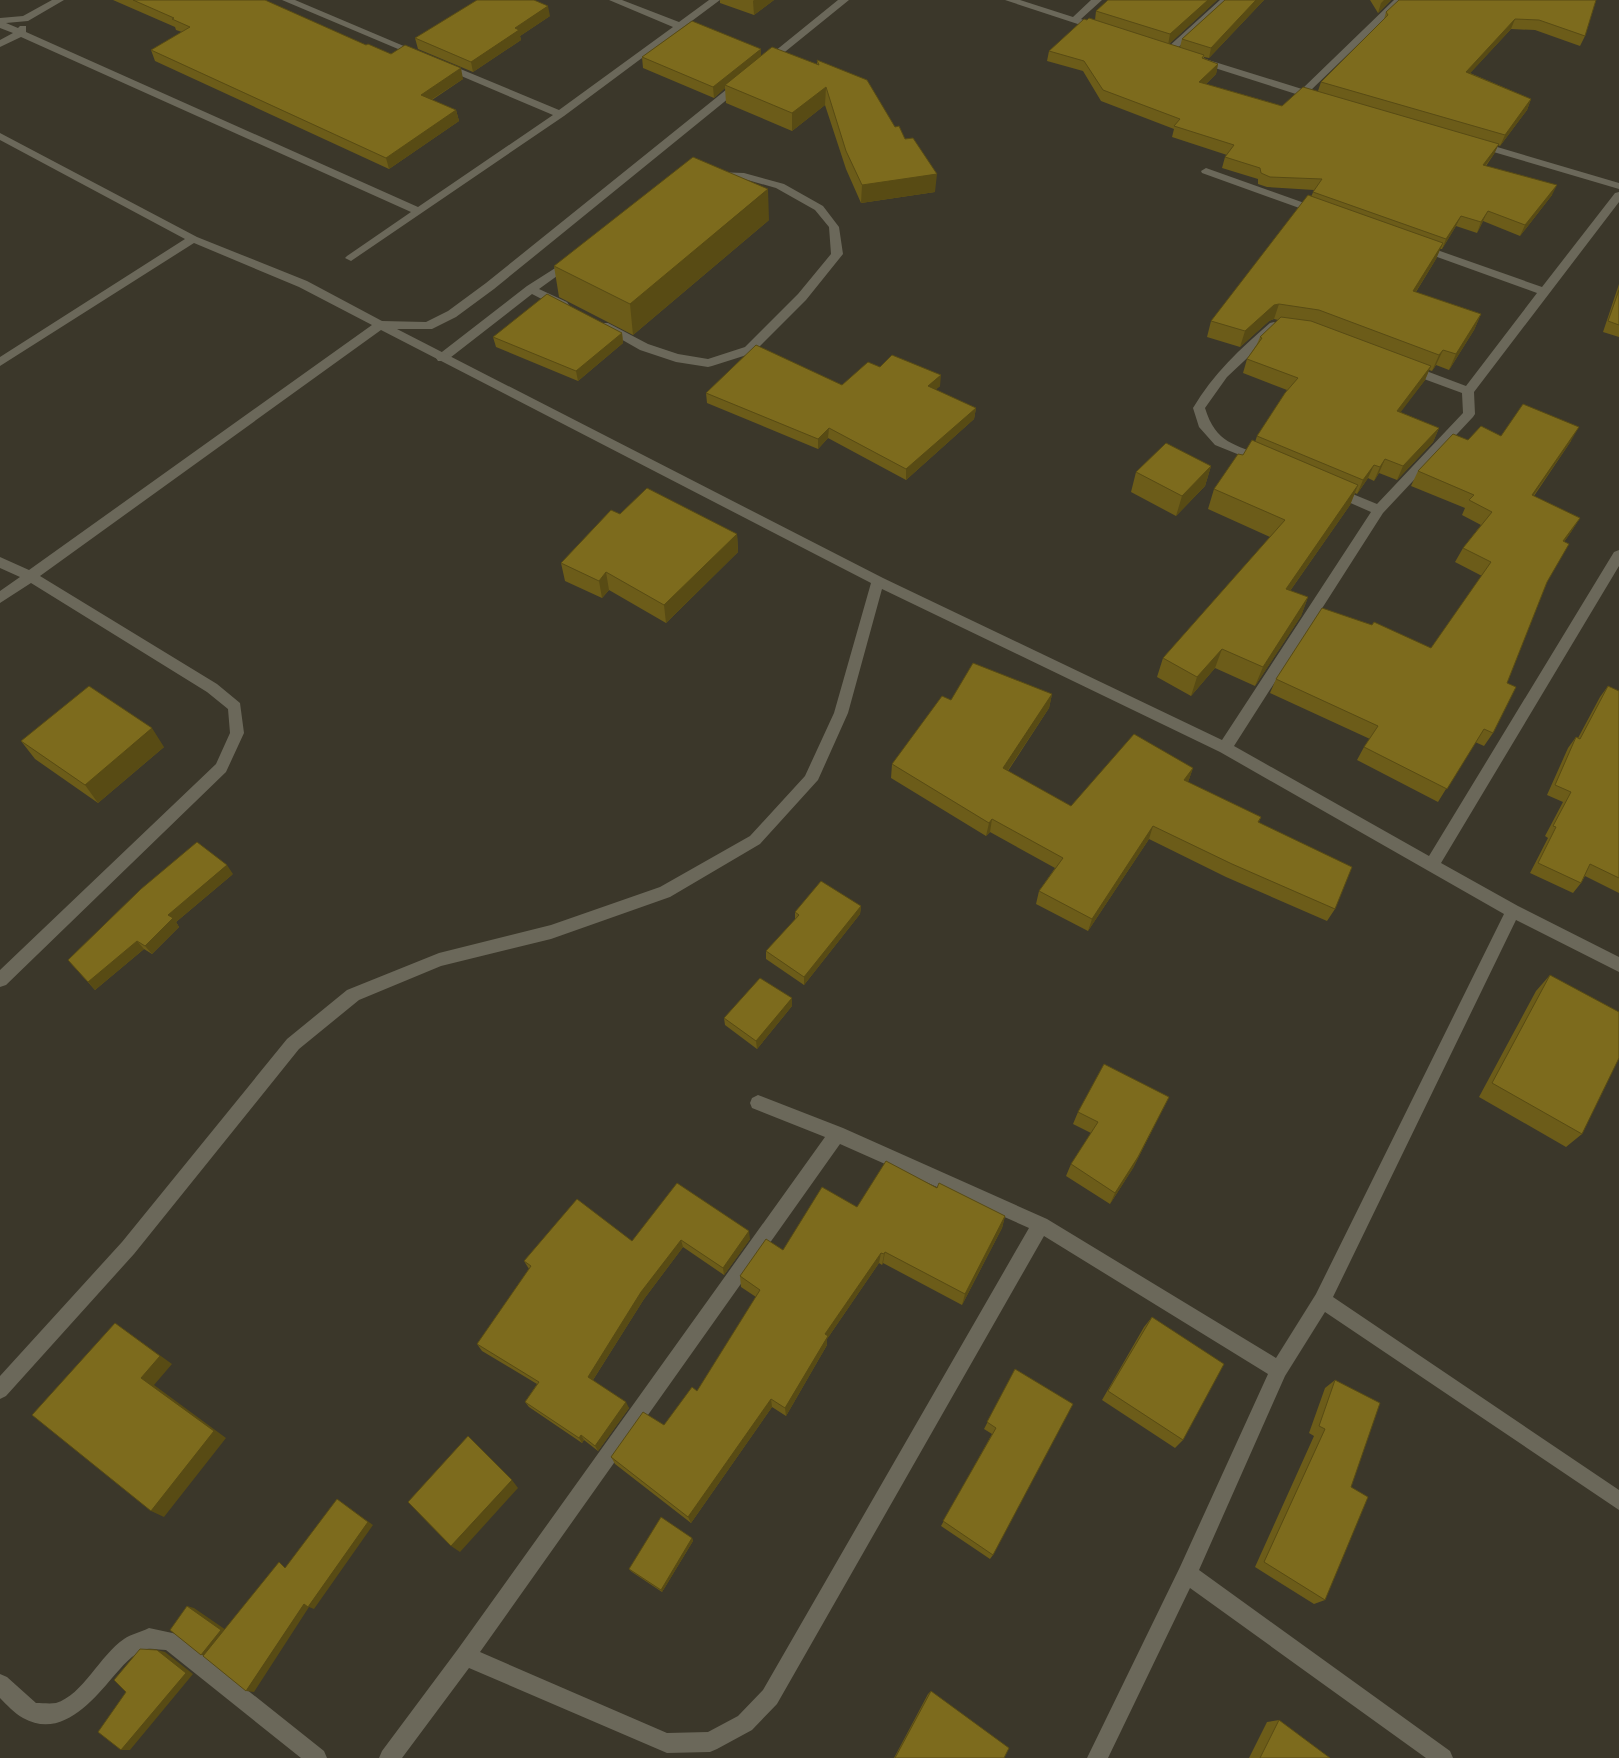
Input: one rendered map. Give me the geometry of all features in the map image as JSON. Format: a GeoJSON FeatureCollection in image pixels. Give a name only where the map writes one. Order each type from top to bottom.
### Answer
{"type":"FeatureCollection","features":[{"type":"Feature","properties":{"kind":"street"},"geometry":{"type":"LineString","coordinates":[[0,22],[25,19],[59,0]]}},
{"type":"Feature","properties":{"kind":"street"},"geometry":{"type":"LineString","coordinates":[[287,0],[560,114]]}},
{"type":"Feature","properties":{"kind":"street"},"geometry":{"type":"LineString","coordinates":[[614,0],[680,26]]}},
{"type":"Feature","properties":{"kind":"street"},"geometry":{"type":"LineString","coordinates":[[351,258],[560,114],[716,0]]}},
{"type":"Feature","properties":{"kind":"street"},"geometry":{"type":"LineString","coordinates":[[0,598],[380,325],[428,326],[452,314],[490,286],[844,0]]}},
{"type":"Feature","properties":{"kind":"street"},"geometry":{"type":"LineString","coordinates":[[1010,0],[1112,32]]}},
{"type":"Feature","properties":{"kind":"street"},"geometry":{"type":"LineString","coordinates":[[1075,20],[1096,0]]}},
{"type":"Feature","properties":{"kind":"street"},"geometry":{"type":"LineString","coordinates":[[1226,0],[1174,52],[1332,101]]}},
{"type":"Feature","properties":{"kind":"street"},"geometry":{"type":"LineString","coordinates":[[1303,93],[1399,0]]}},
{"type":"Feature","properties":{"kind":"street"},"geometry":{"type":"LineString","coordinates":[[0,44],[21,33],[25,19]]}},
{"type":"Feature","properties":{"kind":"street"},"geometry":{"type":"LineString","coordinates":[[0,22],[419,212]]}},
{"type":"Feature","properties":{"kind":"street"},"geometry":{"type":"LineString","coordinates":[[0,136],[193,239],[302,284],[442,358],[878,581],[1225,748],[1513,911],[1619,966]]}},
{"type":"Feature","properties":{"kind":"street"},"geometry":{"type":"LineString","coordinates":[[1466,141],[1619,186]]}},
{"type":"Feature","properties":{"kind":"street"},"geometry":{"type":"LineString","coordinates":[[1206,171],[1329,215]]}},
{"type":"Feature","properties":{"kind":"street"},"geometry":{"type":"LineString","coordinates":[[592,320],[644,347],[676,358],[708,363],[749,350],[802,297],[837,254],[834,227],[819,208],[780,186],[744,176],[712,175],[704,178]]}},
{"type":"Feature","properties":{"kind":"street"},"geometry":{"type":"LineString","coordinates":[[1225,748],[1379,510],[1470,414],[1468,391],[1619,195]]}},
{"type":"Feature","properties":{"kind":"street"},"geometry":{"type":"LineString","coordinates":[[0,362],[193,239]]}},
{"type":"Feature","properties":{"kind":"street"},"geometry":{"type":"LineString","coordinates":[[1404,242],[1545,292]]}},
{"type":"Feature","properties":{"kind":"street"},"geometry":{"type":"LineString","coordinates":[[442,358],[531,289],[578,256]]}},
{"type":"Feature","properties":{"kind":"street"},"geometry":{"type":"LineString","coordinates":[[531,289],[574,311]]}},
{"type":"Feature","properties":{"kind":"street"},"geometry":{"type":"LineString","coordinates":[[1273,465],[1219,442],[1205,427],[1199,408],[1208,390],[1249,347],[1274,325],[1283,326]]}},
{"type":"Feature","properties":{"kind":"street"},"geometry":{"type":"LineString","coordinates":[[1394,363],[1468,391]]}},
{"type":"Feature","properties":{"kind":"street"},"geometry":{"type":"LineString","coordinates":[[1326,487],[1379,510]]}},
{"type":"Feature","properties":{"kind":"street"},"geometry":{"type":"LineString","coordinates":[[1432,865],[1619,555]]}},
{"type":"Feature","properties":{"kind":"street"},"geometry":{"type":"LineString","coordinates":[[0,562],[30,576],[212,688],[235,707],[237,733],[220,768],[0,980]]}},
{"type":"Feature","properties":{"kind":"street"},"geometry":{"type":"LineString","coordinates":[[0,1390],[128,1248],[293,1044],[353,994],[439,960],[551,932],[666,892],[755,840],[810,780],[841,713],[878,581]]}},
{"type":"Feature","properties":{"kind":"street"},"geometry":{"type":"LineString","coordinates":[[1097,1758],[1187,1574],[1279,1370],[1322,1300],[1513,911]]}},
{"type":"Feature","properties":{"kind":"street"},"geometry":{"type":"LineString","coordinates":[[758,1104],[837,1134],[1041,1225],[1279,1370]]}},
{"type":"Feature","properties":{"kind":"street"},"geometry":{"type":"LineString","coordinates":[[389,1758],[465,1656],[837,1134]]}},
{"type":"Feature","properties":{"kind":"street"},"geometry":{"type":"LineString","coordinates":[[465,1656],[667,1743],[710,1742],[745,1724],[770,1697],[1041,1225]]}},
{"type":"Feature","properties":{"kind":"street"},"geometry":{"type":"LineString","coordinates":[[1322,1300],[1619,1501]]}},
{"type":"Feature","properties":{"kind":"street"},"geometry":{"type":"LineString","coordinates":[[1187,1574],[1443,1758]]}},
{"type":"Feature","properties":{"kind":"street"},"geometry":{"type":"LineString","coordinates":[[0,1684],[34,1713],[50,1714],[64,1710],[78,1702],[125,1650],[142,1640],[158,1637],[170,1641],[317,1758]]}},
{"type":"Feature","properties":{"kind":"building"},"geometry":{"type":"Polygon","coordinates":[[[133,0],[265,0],[366,45],[368,44],[391,54],[405,45],[461,68],[421,95],[456,110],[386,158],[151,50],[190,27],[133,0]]]}},
{"type":"Feature","properties":{"kind":"building"},"geometry":{"type":"Polygon","coordinates":[[[477,0],[534,0],[548,6],[515,28],[519,30],[471,62],[415,38],[477,0]]]}},
{"type":"Feature","properties":{"kind":"building"},"geometry":{"type":"Polygon","coordinates":[[[1108,0],[1208,0],[1170,34],[1096,11],[1108,0]]]}},
{"type":"Feature","properties":{"kind":"building"},"geometry":{"type":"Polygon","coordinates":[[[1225,0],[1256,0],[1211,48],[1182,39],[1225,0]]]}},
{"type":"Feature","properties":{"kind":"building"},"geometry":{"type":"Polygon","coordinates":[[[1399,0],[1596,0],[1585,36],[1539,20],[1515,19],[1466,72],[1531,99],[1505,135],[1321,82],[1388,15],[1386,12],[1399,0]]]}},
{"type":"Feature","properties":{"kind":"building"},"geometry":{"type":"Polygon","coordinates":[[[1089,18],[1204,55],[1202,58],[1218,64],[1199,82],[1282,106],[1303,87],[1499,144],[1483,165],[1557,185],[1525,225],[1488,211],[1481,222],[1461,216],[1446,239],[1313,192],[1322,179],[1270,177],[1261,173],[1260,168],[1225,157],[1234,145],[1174,126],[1180,119],[1103,90],[1084,61],[1049,51],[1084,19],[1087,20],[1089,18]]]}},
{"type":"Feature","properties":{"kind":"building"},"geometry":{"type":"Polygon","coordinates":[[[692,21],[761,49],[713,87],[642,57],[692,21]]]}},
{"type":"Feature","properties":{"kind":"building"},"geometry":{"type":"Polygon","coordinates":[[[772,47],[819,65],[817,60],[867,80],[895,127],[899,126],[905,139],[913,138],[937,174],[862,185],[846,151],[826,87],[792,113],[725,85],[772,47]]]}},
{"type":"Feature","properties":{"kind":"building"},"geometry":{"type":"Polygon","coordinates":[[[693,157],[768,189],[630,304],[554,266],[693,157]]]}},
{"type":"Feature","properties":{"kind":"building"},"geometry":{"type":"Polygon","coordinates":[[[1308,195],[1443,243],[1413,291],[1481,314],[1456,354],[1443,350],[1439,355],[1319,310],[1279,304],[1274,305],[1245,331],[1211,321],[1308,195]]]}},
{"type":"Feature","properties":{"kind":"building"},"geometry":{"type":"Polygon","coordinates":[[[1619,290],[1619,325],[1608,321],[1619,290]]]}},
{"type":"Feature","properties":{"kind":"building"},"geometry":{"type":"Polygon","coordinates":[[[547,294],[622,333],[576,371],[493,337],[547,294]]]}},
{"type":"Feature","properties":{"kind":"building"},"geometry":{"type":"Polygon","coordinates":[[[1281,317],[1311,321],[1431,366],[1397,411],[1439,428],[1403,466],[1385,459],[1380,467],[1374,465],[1363,480],[1257,436],[1285,393],[1298,378],[1247,359],[1262,338],[1260,337],[1281,317]]]}},
{"type":"Feature","properties":{"kind":"building"},"geometry":{"type":"Polygon","coordinates":[[[756,345],[842,385],[868,362],[880,367],[892,355],[941,375],[928,386],[976,408],[906,469],[829,428],[818,439],[706,393],[756,345]]]}},
{"type":"Feature","properties":{"kind":"building"},"geometry":{"type":"Polygon","coordinates":[[[1523,404],[1579,427],[1532,495],[1580,518],[1563,541],[1569,544],[1547,582],[1507,683],[1516,687],[1493,733],[1484,729],[1447,789],[1364,747],[1378,726],[1276,679],[1322,608],[1372,625],[1374,622],[1431,648],[1491,562],[1463,548],[1492,512],[1469,500],[1474,495],[1418,471],[1453,434],[1468,440],[1481,426],[1501,436],[1523,404]]]}},
{"type":"Feature","properties":{"kind":"building"},"geometry":{"type":"Polygon","coordinates":[[[1252,440],[1358,485],[1286,589],[1308,597],[1263,667],[1222,649],[1197,677],[1163,658],[1285,520],[1214,489],[1238,454],[1243,455],[1252,440]]]}},
{"type":"Feature","properties":{"kind":"building"},"geometry":{"type":"Polygon","coordinates":[[[1166,443],[1211,466],[1182,496],[1136,472],[1166,443]]]}},
{"type":"Feature","properties":{"kind":"building"},"geometry":{"type":"Polygon","coordinates":[[[647,488],[737,534],[664,605],[606,572],[599,581],[561,563],[611,510],[620,514],[647,488]]]}},
{"type":"Feature","properties":{"kind":"building"},"geometry":{"type":"Polygon","coordinates":[[[973,663],[1052,694],[1003,768],[1071,806],[1134,734],[1193,768],[1184,780],[1261,817],[1258,822],[1352,867],[1335,909],[1232,864],[1153,826],[1092,919],[1039,891],[1063,858],[992,819],[989,823],[892,764],[942,696],[951,700],[973,663]]]}},
{"type":"Feature","properties":{"kind":"building"},"geometry":{"type":"Polygon","coordinates":[[[89,686],[152,728],[85,785],[21,741],[89,686]]]}},
{"type":"Feature","properties":{"kind":"building"},"geometry":{"type":"Polygon","coordinates":[[[1608,686],[1619,691],[1619,878],[1590,864],[1581,883],[1538,863],[1556,827],[1553,826],[1571,792],[1555,785],[1576,737],[1580,739],[1608,686]]]}},
{"type":"Feature","properties":{"kind":"building"},"geometry":{"type":"Polygon","coordinates":[[[197,842],[227,865],[168,915],[173,918],[145,946],[137,941],[88,982],[68,960],[141,889],[197,842]]]}},
{"type":"Feature","properties":{"kind":"building"},"geometry":{"type":"Polygon","coordinates":[[[821,881],[861,906],[804,977],[766,951],[799,915],[795,912],[821,881]]]}},
{"type":"Feature","properties":{"kind":"building"},"geometry":{"type":"Polygon","coordinates":[[[1550,975],[1619,1012],[1619,1058],[1582,1134],[1492,1083],[1550,975]]]}},
{"type":"Feature","properties":{"kind":"building"},"geometry":{"type":"Polygon","coordinates":[[[760,978],[792,998],[756,1041],[724,1018],[760,978]]]}},
{"type":"Feature","properties":{"kind":"building"},"geometry":{"type":"Polygon","coordinates":[[[1104,1064],[1169,1097],[1138,1157],[1115,1193],[1071,1164],[1098,1122],[1078,1112],[1104,1064]]]}},
{"type":"Feature","properties":{"kind":"building"},"geometry":{"type":"Polygon","coordinates":[[[886,1161],[937,1188],[939,1183],[1005,1216],[965,1294],[885,1252],[884,1254],[881,1253],[825,1334],[828,1336],[785,1408],[771,1399],[688,1517],[611,1457],[643,1412],[664,1425],[692,1387],[697,1391],[760,1290],[740,1276],[766,1239],[783,1250],[822,1187],[857,1207],[886,1161]]]}},
{"type":"Feature","properties":{"kind":"building"},"geometry":{"type":"Polygon","coordinates":[[[677,1183],[749,1231],[723,1268],[681,1240],[641,1292],[588,1377],[626,1402],[595,1446],[581,1435],[579,1438],[525,1402],[539,1382],[477,1344],[531,1266],[524,1261],[577,1199],[632,1241],[677,1183]]]}},
{"type":"Feature","properties":{"kind":"building"},"geometry":{"type":"Polygon","coordinates":[[[1152,1317],[1224,1364],[1183,1440],[1108,1391],[1152,1317]]]}},
{"type":"Feature","properties":{"kind":"building"},"geometry":{"type":"Polygon","coordinates":[[[115,1323],[160,1356],[141,1378],[214,1431],[151,1511],[32,1415],[115,1323]]]}},
{"type":"Feature","properties":{"kind":"building"},"geometry":{"type":"Polygon","coordinates":[[[1015,1369],[1073,1404],[993,1555],[943,1521],[996,1428],[987,1422],[1015,1369]]]}},
{"type":"Feature","properties":{"kind":"building"},"geometry":{"type":"Polygon","coordinates":[[[1335,1380],[1380,1403],[1351,1487],[1368,1497],[1325,1600],[1264,1562],[1325,1429],[1319,1426],[1335,1380]]]}},
{"type":"Feature","properties":{"kind":"building"},"geometry":{"type":"Polygon","coordinates":[[[468,1436],[512,1480],[451,1546],[408,1502],[468,1436]]]}},
{"type":"Feature","properties":{"kind":"building"},"geometry":{"type":"Polygon","coordinates":[[[337,1499],[368,1522],[308,1607],[304,1604],[246,1691],[203,1656],[279,1562],[285,1568],[337,1499]]]}},
{"type":"Feature","properties":{"kind":"building"},"geometry":{"type":"Polygon","coordinates":[[[661,1517],[692,1538],[661,1590],[629,1569],[661,1517]]]}},
{"type":"Feature","properties":{"kind":"building"},"geometry":{"type":"Polygon","coordinates":[[[187,1606],[221,1630],[201,1655],[170,1630],[187,1606]]]}},
{"type":"Feature","properties":{"kind":"building"},"geometry":{"type":"Polygon","coordinates":[[[140,1649],[157,1650],[186,1673],[121,1750],[98,1732],[126,1692],[114,1680],[140,1649]]]}},
{"type":"Feature","properties":{"kind":"building"},"geometry":{"type":"Polygon","coordinates":[[[931,1691],[1009,1748],[1004,1758],[895,1758],[931,1691]]]}},
{"type":"Feature","properties":{"kind":"building"},"geometry":{"type":"Polygon","coordinates":[[[1279,1720],[1330,1758],[1260,1758],[1279,1720]]]}}]}
